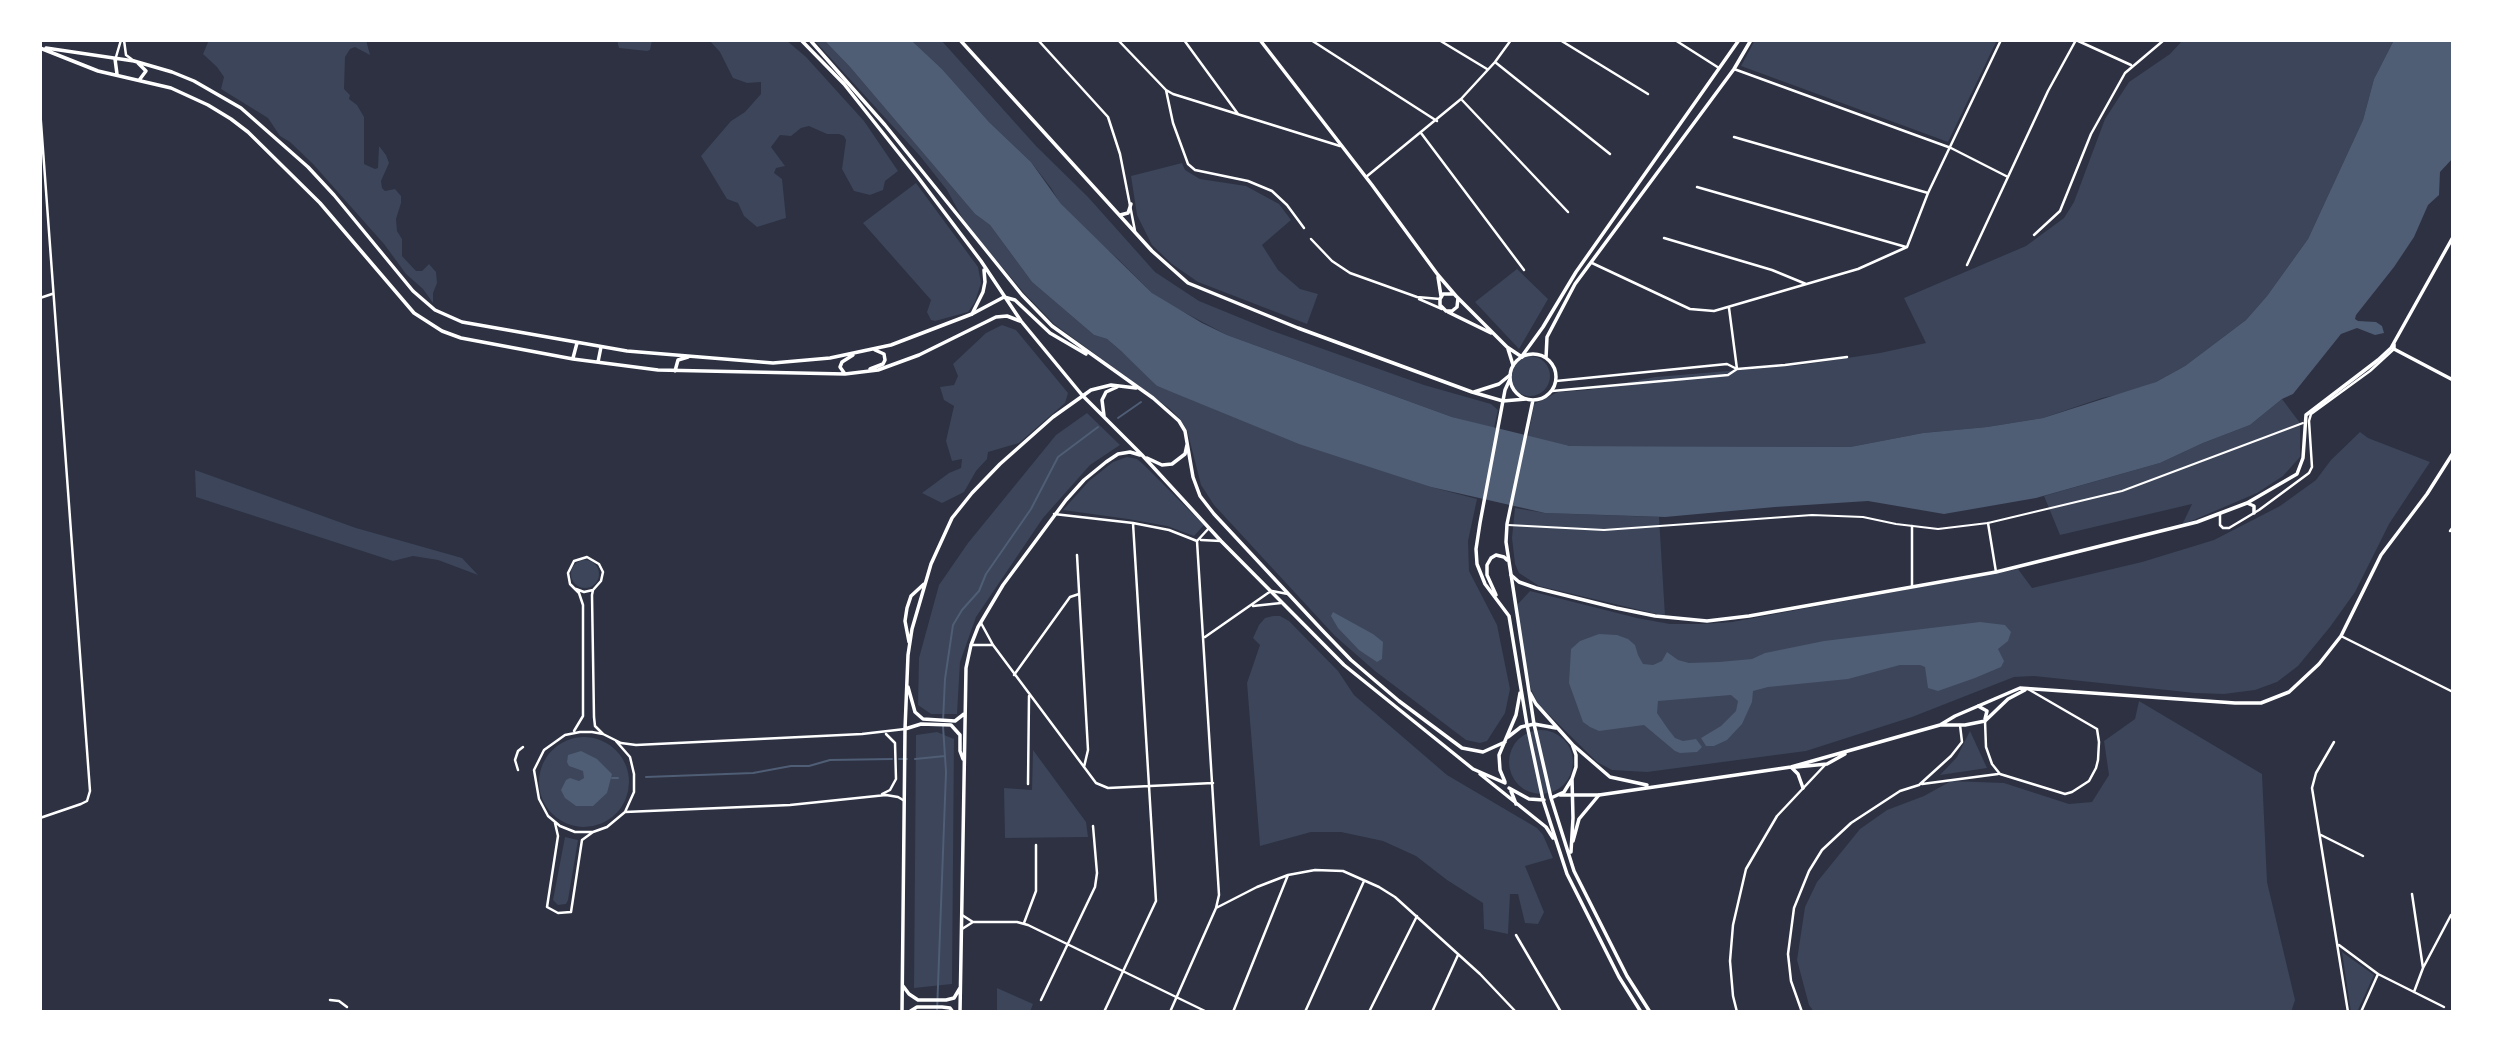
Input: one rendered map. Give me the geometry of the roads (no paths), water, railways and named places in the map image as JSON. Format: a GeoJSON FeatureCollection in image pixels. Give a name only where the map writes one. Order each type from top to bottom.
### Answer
{"type":"FeatureCollection","features":[{"type":"Feature","properties":{"kind":"main road"},"geometry":{"type":"LineString","coordinates":[[801,40],[844,84],[981,261],[1021,321],[1082,395],[1221,541],[1352,672],[1546,827],[1557,846]]}},
{"type":"Feature","properties":{"kind":"main road"},"geometry":{"type":"LineString","coordinates":[[810,40],[885,125],[1022,295],[1052,326],[1179,421],[1188,443],[1193,477],[1200,496],[1213,514],[1351,660],[1399,701],[1462,748],[1483,752],[1527,725],[1548,725],[1560,731]]}},
{"type":"Feature","properties":{"kind":"main road"},"geometry":{"type":"LineString","coordinates":[[960,40],[1168,267],[1196,287],[1472,392],[1503,401],[1543,398],[1552,391],[1556,381],[1555,368],[1546,358],[1534,354],[1522,356],[1507,347]]}},
{"type":"Feature","properties":{"kind":"main road"},"geometry":{"type":"LineString","coordinates":[[1260,40],[1438,275],[1511,353],[1513,365],[1503,401],[1481,520],[1476,549],[1477,564],[1485,584],[1509,616],[1527,725],[1544,800],[1567,874],[1590,923],[1641,1012]]}},
{"type":"Feature","properties":{"kind":"main road"},"geometry":{"type":"LineString","coordinates":[[1513,365],[1543,327],[1576,272],[1740,40]]}},
{"type":"Feature","properties":{"kind":"main road"},"geometry":{"type":"LineString","coordinates":[[1546,358],[1546,345],[1553,322],[1590,262],[1734,69],[1751,40]]}},
{"type":"Feature","properties":{"kind":"main road"},"geometry":{"type":"LineString","coordinates":[[40,48],[134,61],[194,81],[242,107],[317,177],[413,291],[435,310],[462,322],[653,354],[773,363],[872,350],[972,314],[1004,297],[1015,300],[1051,333],[1094,358]]}},
{"type":"Feature","properties":{"kind":"main road"},"geometry":{"type":"LineString","coordinates":[[40,48],[98,71],[171,88],[231,119],[248,132],[320,203],[401,301],[429,323],[461,338],[573,359],[675,371],[861,373],[878,370],[919,355],[996,317],[1007,316],[1021,321]]}},
{"type":"Feature","properties":{"kind":"main road"},"geometry":{"type":"LineString","coordinates":[[115,59],[114,68],[117,75]]}},
{"type":"Feature","properties":{"kind":"main road"},"geometry":{"type":"LineString","coordinates":[[134,61],[146,71],[140,79]]}},
{"type":"Feature","properties":{"kind":"main road"},"geometry":{"type":"LineString","coordinates":[[1120,215],[1128,213],[1131,204]]}},
{"type":"Feature","properties":{"kind":"main road"},"geometry":{"type":"LineString","coordinates":[[1510,573],[1519,582],[1538,588],[1655,616],[1688,620],[1732,618],[1996,572],[2129,541],[2220,514],[2247,503],[2297,474],[2303,458],[2306,415],[2378,360],[2394,343],[2453,237]]}},
{"type":"Feature","properties":{"kind":"main road"},"geometry":{"type":"LineString","coordinates":[[2445,251],[2453,255]]}},
{"type":"Feature","properties":{"kind":"main road"},"geometry":{"type":"LineString","coordinates":[[972,314],[985,282],[981,261]]}},
{"type":"Feature","properties":{"kind":"main road"},"geometry":{"type":"LineString","coordinates":[[1438,275],[1440,305],[1494,334]]}},
{"type":"Feature","properties":{"kind":"main road"},"geometry":{"type":"LineString","coordinates":[[1441,298],[1449,292],[1457,297],[1455,310],[1445,310]]}},
{"type":"Feature","properties":{"kind":"main road"},"geometry":{"type":"LineString","coordinates":[[573,359],[577,343]]}},
{"type":"Feature","properties":{"kind":"main road"},"geometry":{"type":"LineString","coordinates":[[2394,343],[2394,349],[2453,380]]}},
{"type":"Feature","properties":{"kind":"main road"},"geometry":{"type":"LineString","coordinates":[[598,362],[601,347]]}},
{"type":"Feature","properties":{"kind":"main road"},"geometry":{"type":"LineString","coordinates":[[861,373],[883,364],[885,360],[881,352],[872,350]]}},
{"type":"Feature","properties":{"kind":"main road"},"geometry":{"type":"LineString","coordinates":[[845,373],[840,367],[842,362],[855,354]]}},
{"type":"Feature","properties":{"kind":"main road"},"geometry":{"type":"LineString","coordinates":[[675,371],[678,360],[697,356]]}},
{"type":"Feature","properties":{"kind":"main road"},"geometry":{"type":"LineString","coordinates":[[1472,392],[1499,384],[1510,377]]}},
{"type":"Feature","properties":{"kind":"main road"},"geometry":{"type":"LineString","coordinates":[[1510,377],[1515,391],[1527,399]]}},
{"type":"Feature","properties":{"kind":"main road"},"geometry":{"type":"LineString","coordinates":[[1104,418],[1102,400],[1113,387],[1122,386]]}},
{"type":"Feature","properties":{"kind":"main road"},"geometry":{"type":"LineString","coordinates":[[902,1012],[905,729],[909,644],[926,582],[952,518],[1000,464],[1082,395],[1101,387],[1138,388]]}},
{"type":"Feature","properties":{"kind":"main road"},"geometry":{"type":"LineString","coordinates":[[1533,400],[1507,525],[1510,573],[1534,724],[1551,798],[1574,871],[1597,919],[1650,1012]]}},
{"type":"Feature","properties":{"kind":"main road"},"geometry":{"type":"LineString","coordinates":[[960,1012],[966,668],[971,645],[1003,585],[1054,514],[1084,480],[1118,454],[1130,452],[1162,465],[1172,464],[1185,454],[1188,443]]}},
{"type":"Feature","properties":{"kind":"main road"},"geometry":{"type":"LineString","coordinates":[[1509,788],[1522,797],[1544,800],[1560,795],[1599,794],[1790,767],[1940,725],[2020,688],[2261,703],[2279,697],[2296,686],[2319,664],[2341,636],[2381,555],[2427,494],[2453,453]]}},
{"type":"Feature","properties":{"kind":"main road"},"geometry":{"type":"LineString","coordinates":[[2247,503],[2254,506],[2254,513]]}},
{"type":"Feature","properties":{"kind":"main road"},"geometry":{"type":"LineString","coordinates":[[1498,600],[1487,575],[1487,565],[1490,558],[1496,555],[1504,557],[1509,564]]}},
{"type":"Feature","properties":{"kind":"main road"},"geometry":{"type":"LineString","coordinates":[[909,644],[905,621],[907,608],[911,596],[926,582]]}},
{"type":"Feature","properties":{"kind":"main road"},"geometry":{"type":"LineString","coordinates":[[907,683],[915,712],[926,722]]}},
{"type":"Feature","properties":{"kind":"main road"},"geometry":{"type":"LineString","coordinates":[[1516,804],[1505,783],[1499,763],[1516,715],[1521,687]]}},
{"type":"Feature","properties":{"kind":"main road"},"geometry":{"type":"LineString","coordinates":[[1528,688],[1536,704],[1560,731],[1610,777],[1649,786]]}},
{"type":"Feature","properties":{"kind":"main road"},"geometry":{"type":"LineString","coordinates":[[1940,725],[1985,721],[2008,699],[2028,689]]}},
{"type":"Feature","properties":{"kind":"main road"},"geometry":{"type":"LineString","coordinates":[[1978,706],[1987,711],[1985,721]]}},
{"type":"Feature","properties":{"kind":"main road"},"geometry":{"type":"LineString","coordinates":[[1960,725],[1961,716],[1968,710]]}},
{"type":"Feature","properties":{"kind":"main road"},"geometry":{"type":"LineString","coordinates":[[905,729],[926,722],[949,723],[958,720],[965,713]]}},
{"type":"Feature","properties":{"kind":"main road"},"geometry":{"type":"LineString","coordinates":[[949,723],[959,732],[964,761]]}},
{"type":"Feature","properties":{"kind":"main road"},"geometry":{"type":"LineString","coordinates":[[1570,854],[1572,779],[1576,761],[1572,744]]}},
{"type":"Feature","properties":{"kind":"main road"},"geometry":{"type":"LineString","coordinates":[[1790,767],[1827,764],[1850,752]]}},
{"type":"Feature","properties":{"kind":"main road"},"geometry":{"type":"LineString","coordinates":[[1827,764],[1836,755]]}},
{"type":"Feature","properties":{"kind":"main road"},"geometry":{"type":"LineString","coordinates":[[1790,767],[1798,774],[1803,788]]}},
{"type":"Feature","properties":{"kind":"main road"},"geometry":{"type":"LineString","coordinates":[[1473,769],[1505,783]]}},
{"type":"Feature","properties":{"kind":"main road"},"geometry":{"type":"LineString","coordinates":[[1560,795],[1572,779]]}},
{"type":"Feature","properties":{"kind":"main road"},"geometry":{"type":"LineString","coordinates":[[1570,854],[1579,819],[1599,794]]}},
{"type":"Feature","properties":{"kind":"main road"},"geometry":{"type":"LineString","coordinates":[[903,984],[909,994],[918,1000],[950,1000],[957,995],[961,984]]}},
{"type":"Feature","properties":{"kind":"main road"},"geometry":{"type":"LineString","coordinates":[[909,1012],[916,1007],[952,1010]]}},
{"type":"Feature","properties":{"kind":"street"},"geometry":{"type":"LineString","coordinates":[[115,59],[122,40]]}},
{"type":"Feature","properties":{"kind":"street"},"geometry":{"type":"LineString","coordinates":[[122,40],[126,55],[134,61]]}},
{"type":"Feature","properties":{"kind":"street"},"geometry":{"type":"LineString","coordinates":[[1038,40],[1108,117],[1120,154],[1135,232]]}},
{"type":"Feature","properties":{"kind":"street"},"geometry":{"type":"LineString","coordinates":[[1118,40],[1173,94],[1339,146]]}},
{"type":"Feature","properties":{"kind":"street"},"geometry":{"type":"LineString","coordinates":[[1184,40],[1238,115]]}},
{"type":"Feature","properties":{"kind":"street"},"geometry":{"type":"LineString","coordinates":[[1311,40],[1437,121]]}},
{"type":"Feature","properties":{"kind":"street"},"geometry":{"type":"LineString","coordinates":[[1439,40],[1488,70]]}},
{"type":"Feature","properties":{"kind":"street"},"geometry":{"type":"LineString","coordinates":[[1366,177],[1461,99],[1511,40]]}},
{"type":"Feature","properties":{"kind":"street"},"geometry":{"type":"LineString","coordinates":[[1560,40],[1648,94]]}},
{"type":"Feature","properties":{"kind":"street"},"geometry":{"type":"LineString","coordinates":[[1675,40],[1719,68]]}},
{"type":"Feature","properties":{"kind":"street"},"geometry":{"type":"LineString","coordinates":[[1590,262],[1690,309],[1714,311],[1858,269],[1907,247],[1928,193],[2001,40]]}},
{"type":"Feature","properties":{"kind":"street"},"geometry":{"type":"LineString","coordinates":[[1967,265],[2048,91],[2076,40],[2132,66]]}},
{"type":"Feature","properties":{"kind":"street"},"geometry":{"type":"LineString","coordinates":[[2034,234],[2060,211],[2091,134],[2125,73],[2164,40]]}},
{"type":"Feature","properties":{"kind":"street"},"geometry":{"type":"LineString","coordinates":[[1495,62],[1610,154]]}},
{"type":"Feature","properties":{"kind":"street"},"geometry":{"type":"LineString","coordinates":[[1734,69],[1951,148],[2008,177]]}},
{"type":"Feature","properties":{"kind":"street"},"geometry":{"type":"LineString","coordinates":[[1166,90],[1173,123],[1188,164],[1195,170],[1248,181],[1272,191],[1287,205],[1304,228]]}},
{"type":"Feature","properties":{"kind":"street"},"geometry":{"type":"LineString","coordinates":[[1461,99],[1568,212]]}},
{"type":"Feature","properties":{"kind":"street"},"geometry":{"type":"LineString","coordinates":[[40,109],[89,791],[86,801],[81,804],[40,818]]}},
{"type":"Feature","properties":{"kind":"street"},"geometry":{"type":"LineString","coordinates":[[1421,133],[1524,270]]}},
{"type":"Feature","properties":{"kind":"street"},"geometry":{"type":"LineString","coordinates":[[1734,137],[1928,193]]}},
{"type":"Feature","properties":{"kind":"street"},"geometry":{"type":"LineString","coordinates":[[1698,187],[1907,247]]}},
{"type":"Feature","properties":{"kind":"street"},"geometry":{"type":"LineString","coordinates":[[1664,238],[1772,270],[1806,284]]}},
{"type":"Feature","properties":{"kind":"street"},"geometry":{"type":"LineString","coordinates":[[1311,239],[1332,261],[1350,273],[1417,297],[1430,300],[1441,298]]}},
{"type":"Feature","properties":{"kind":"street"},"geometry":{"type":"LineString","coordinates":[[40,298],[52,293]]}},
{"type":"Feature","properties":{"kind":"street"},"geometry":{"type":"LineString","coordinates":[[1417,297],[1423,303],[1445,310]]}},
{"type":"Feature","properties":{"kind":"street"},"geometry":{"type":"LineString","coordinates":[[1729,308],[1737,369]]}},
{"type":"Feature","properties":{"kind":"street"},"geometry":{"type":"LineString","coordinates":[[2220,514],[2220,525],[2229,528],[2309,473],[2312,467],[2309,421],[2311,414],[2370,371],[2394,349]]}},
{"type":"Feature","properties":{"kind":"street"},"geometry":{"type":"LineString","coordinates":[[1552,391],[1728,375],[1737,369],[1847,357]]}},
{"type":"Feature","properties":{"kind":"street"},"geometry":{"type":"LineString","coordinates":[[1556,381],[1727,364],[1737,369]]}},
{"type":"Feature","properties":{"kind":"street"},"geometry":{"type":"LineString","coordinates":[[1507,525],[1604,530],[1812,515],[1863,517],[1938,529],[1989,523],[2122,491],[2304,422]]}},
{"type":"Feature","properties":{"kind":"street"},"geometry":{"type":"LineString","coordinates":[[1054,514],[1133,523],[1169,530],[1199,541],[1221,541]]}},
{"type":"Feature","properties":{"kind":"street"},"geometry":{"type":"LineString","coordinates":[[1104,1012],[1156,901],[1133,523]]}},
{"type":"Feature","properties":{"kind":"street"},"geometry":{"type":"LineString","coordinates":[[1989,523],[1996,572]]}},
{"type":"Feature","properties":{"kind":"street"},"geometry":{"type":"LineString","coordinates":[[1912,526],[1912,587]]}},
{"type":"Feature","properties":{"kind":"street"},"geometry":{"type":"LineString","coordinates":[[2450,531],[2453,527]]}},
{"type":"Feature","properties":{"kind":"street"},"geometry":{"type":"LineString","coordinates":[[1170,1012],[1216,908],[1219,895],[1199,541],[1209,528]]}},
{"type":"Feature","properties":{"kind":"street"},"geometry":{"type":"LineString","coordinates":[[1077,555],[1088,750],[1084,767]]}},
{"type":"Feature","properties":{"kind":"street"},"geometry":{"type":"LineString","coordinates":[[572,733],[583,716],[583,605],[570,581],[568,573],[571,564],[578,559],[587,557],[599,564],[603,572],[601,581],[593,590],[584,592],[575,589]]}},
{"type":"Feature","properties":{"kind":"street"},"geometry":{"type":"LineString","coordinates":[[555,823],[558,836],[547,907],[558,913],[571,912],[582,840],[607,827],[625,812],[634,792],[630,757],[616,741],[594,726],[593,590]]}},
{"type":"Feature","properties":{"kind":"street"},"geometry":{"type":"LineString","coordinates":[[1204,638],[1272,591],[1289,594]]}},
{"type":"Feature","properties":{"kind":"street"},"geometry":{"type":"LineString","coordinates":[[1014,675],[1070,597],[1080,594]]}},
{"type":"Feature","properties":{"kind":"street"},"geometry":{"type":"LineString","coordinates":[[1250,606],[1284,603]]}},
{"type":"Feature","properties":{"kind":"street"},"geometry":{"type":"LineString","coordinates":[[981,623],[1014,675],[1101,787],[1213,783]]}},
{"type":"Feature","properties":{"kind":"street"},"geometry":{"type":"LineString","coordinates":[[2341,636],[2453,692]]}},
{"type":"Feature","properties":{"kind":"street"},"geometry":{"type":"LineString","coordinates":[[971,645],[993,645]]}},
{"type":"Feature","properties":{"kind":"street"},"geometry":{"type":"LineString","coordinates":[[1802,1012],[1791,981],[1788,954],[1794,908],[1809,871],[1822,850],[1851,823],[1900,791],[1919,785],[2000,774],[2065,794],[2089,781],[2096,768],[2099,743],[2097,729],[2028,689]]}},
{"type":"Feature","properties":{"kind":"street"},"geometry":{"type":"LineString","coordinates":[[1028,783],[1029,695]]}},
{"type":"Feature","properties":{"kind":"street"},"geometry":{"type":"LineString","coordinates":[[1985,721],[1986,747],[2000,774]]}},
{"type":"Feature","properties":{"kind":"street"},"geometry":{"type":"LineString","coordinates":[[1919,785],[1951,756],[1962,742],[1960,725]]}},
{"type":"Feature","properties":{"kind":"street"},"geometry":{"type":"LineString","coordinates":[[616,741],[648,745],[885,733],[905,729]]}},
{"type":"Feature","properties":{"kind":"street"},"geometry":{"type":"LineString","coordinates":[[593,832],[575,832],[555,823],[548,816],[539,799],[534,770],[544,750],[558,738],[572,733],[603,734]]}},
{"type":"Feature","properties":{"kind":"street"},"geometry":{"type":"LineString","coordinates":[[876,796],[890,790],[896,779],[895,743],[885,733]]}},
{"type":"Feature","properties":{"kind":"street"},"geometry":{"type":"LineString","coordinates":[[2333,742],[2316,773],[2312,788],[2348,1012]]}},
{"type":"Feature","properties":{"kind":"street"},"geometry":{"type":"LineString","coordinates":[[518,770],[515,760],[518,751],[523,747]]}},
{"type":"Feature","properties":{"kind":"street"},"geometry":{"type":"LineString","coordinates":[[1737,1012],[1730,961],[1733,925],[1744,875],[1777,816],[1827,764]]}},
{"type":"Feature","properties":{"kind":"street"},"geometry":{"type":"LineString","coordinates":[[625,812],[790,805],[894,795],[905,803]]}},
{"type":"Feature","properties":{"kind":"street"},"geometry":{"type":"LineString","coordinates":[[1041,1000],[1095,887],[1097,873],[1093,826]]}},
{"type":"Feature","properties":{"kind":"street"},"geometry":{"type":"LineString","coordinates":[[2321,835],[2363,856]]}},
{"type":"Feature","properties":{"kind":"street"},"geometry":{"type":"LineString","coordinates":[[1023,924],[1035,891],[1036,845]]}},
{"type":"Feature","properties":{"kind":"street"},"geometry":{"type":"LineString","coordinates":[[1216,908],[1288,875],[1315,870],[1343,871],[1395,897],[1516,1012]]}},
{"type":"Feature","properties":{"kind":"street"},"geometry":{"type":"LineString","coordinates":[[1233,1012],[1288,875]]}},
{"type":"Feature","properties":{"kind":"street"},"geometry":{"type":"LineString","coordinates":[[1305,1012],[1364,881]]}},
{"type":"Feature","properties":{"kind":"street"},"geometry":{"type":"LineString","coordinates":[[2412,894],[2423,968]]}},
{"type":"Feature","properties":{"kind":"street"},"geometry":{"type":"LineString","coordinates":[[962,915],[973,922],[1023,924],[1208,1012]]}},
{"type":"Feature","properties":{"kind":"street"},"geometry":{"type":"LineString","coordinates":[[2414,992],[2423,968],[2451,915]]}},
{"type":"Feature","properties":{"kind":"street"},"geometry":{"type":"LineString","coordinates":[[1369,1012],[1416,916]]}},
{"type":"Feature","properties":{"kind":"street"},"geometry":{"type":"LineString","coordinates":[[962,929],[973,922]]}},
{"type":"Feature","properties":{"kind":"street"},"geometry":{"type":"LineString","coordinates":[[1516,935],[1561,1012]]}},
{"type":"Feature","properties":{"kind":"street"},"geometry":{"type":"LineString","coordinates":[[2339,945],[2378,974],[2444,1007]]}},
{"type":"Feature","properties":{"kind":"street"},"geometry":{"type":"LineString","coordinates":[[1432,1012],[1458,955]]}},
{"type":"Feature","properties":{"kind":"street"},"geometry":{"type":"LineString","coordinates":[[2361,1012],[2378,974]]}},
{"type":"Feature","properties":{"kind":"street"},"geometry":{"type":"LineString","coordinates":[[330,1000],[339,1001],[347,1007]]}},
{"type":"Feature","properties":{"kind":"waterway"},"geometry":{"type":"LineString","coordinates":[[1118,418],[1141,402]]}},
{"type":"Feature","properties":{"kind":"waterway"},"geometry":{"type":"LineString","coordinates":[[943,721],[945,679],[953,625],[979,591],[986,574],[1031,509],[1058,457],[1098,427]]}},
{"type":"Feature","properties":{"kind":"waterway"},"geometry":{"type":"LineString","coordinates":[[937,1012],[946,772],[943,726]]}},
{"type":"Feature","properties":{"kind":"waterway"},"geometry":{"type":"LineString","coordinates":[[915,759],[945,756]]}},
{"type":"Feature","properties":{"kind":"waterway"},"geometry":{"type":"LineString","coordinates":[[646,777],[753,773],[791,766],[809,766],[830,760],[892,759]]}},
{"type":"Feature","properties":{"kind":"waterway"},"geometry":{"type":"LineString","coordinates":[[899,759],[907,759]]}},
{"type":"Feature","properties":{"kind":"waterway"},"geometry":{"type":"LineString","coordinates":[[612,778],[618,778]]}}]}
